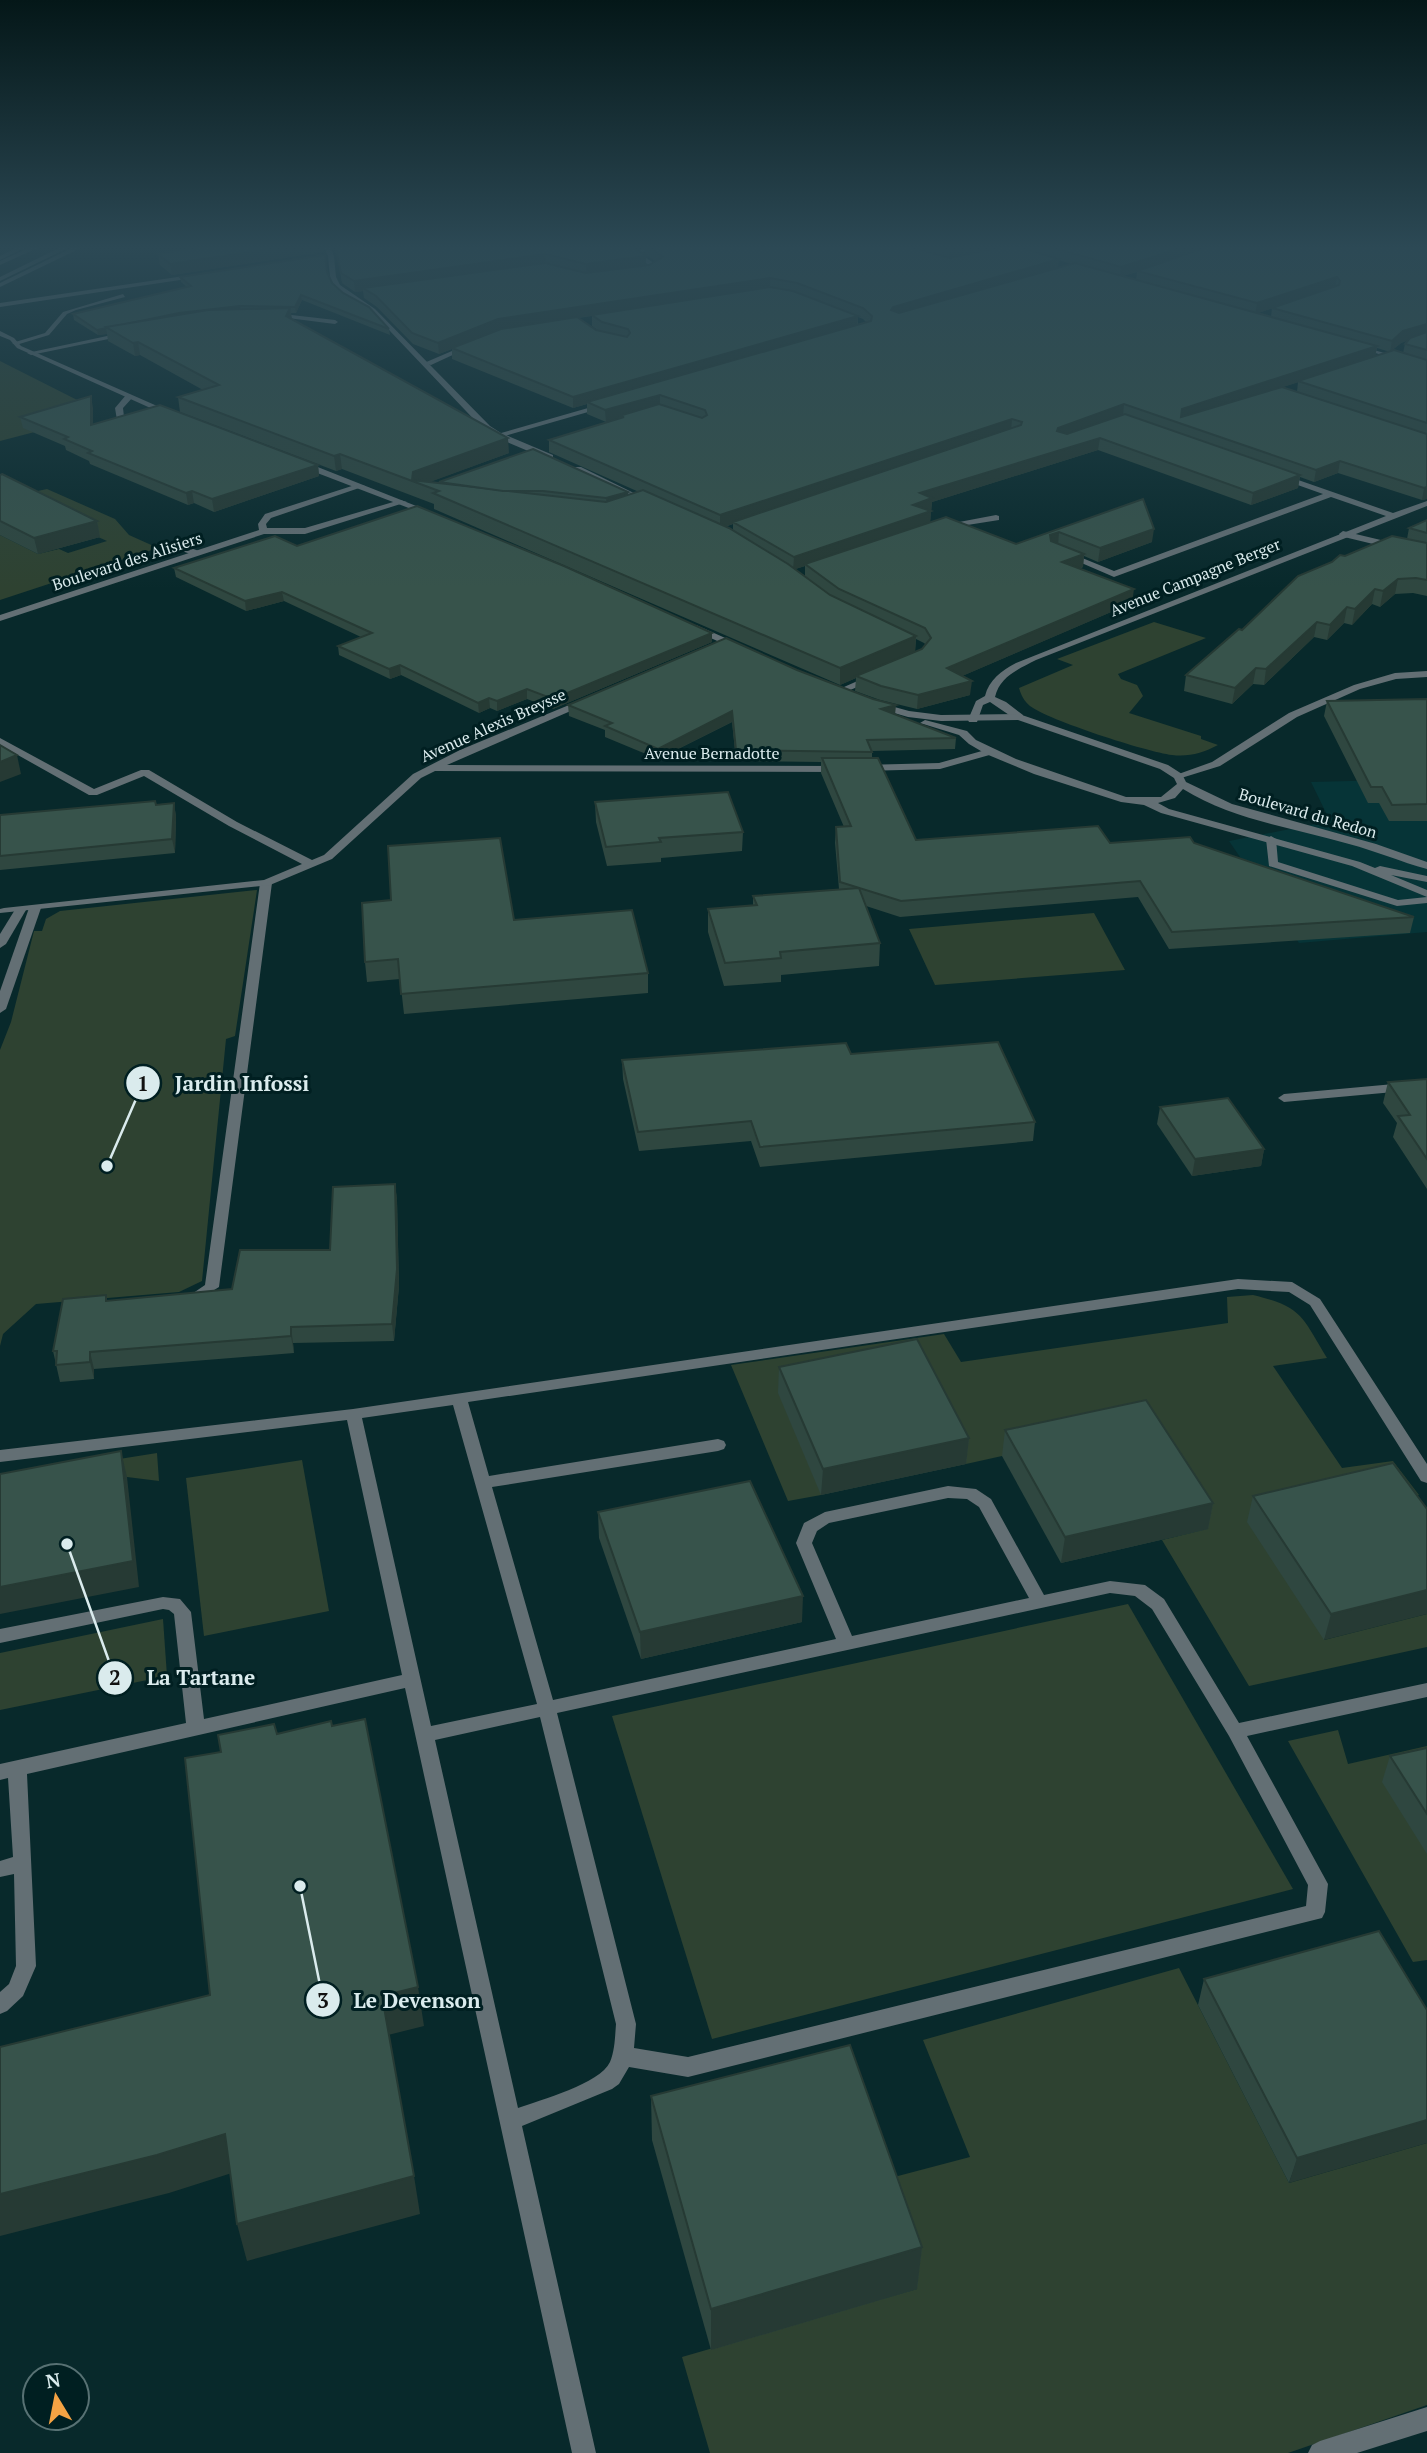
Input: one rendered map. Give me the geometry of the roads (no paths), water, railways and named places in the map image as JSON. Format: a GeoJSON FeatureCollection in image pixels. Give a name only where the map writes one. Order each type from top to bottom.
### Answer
{"type":"FeatureCollection","features":[{"type":"Feature","properties":{"kind":"street"},"geometry":{"type":"LineString","coordinates":[[47,359],[172,415]]}},
{"type":"Feature","properties":{"kind":"street"},"geometry":{"type":"LineString","coordinates":[[424,359],[470,411],[498,436],[558,460]]}},
{"type":"Feature","properties":{"kind":"street"},"geometry":{"type":"LineString","coordinates":[[428,363],[436,359]]}},
{"type":"Feature","properties":{"kind":"street"},"geometry":{"type":"LineString","coordinates":[[1405,359],[1427,367]]}},
{"type":"Feature","properties":{"kind":"street"},"geometry":{"type":"LineString","coordinates":[[129,397],[119,408],[120,418],[127,420],[160,410]]}},
{"type":"Feature","properties":{"kind":"street"},"geometry":{"type":"LineString","coordinates":[[498,436],[620,401]]}},
{"type":"Feature","properties":{"kind":"street"},"geometry":{"type":"LineString","coordinates":[[517,455],[543,445]]}},
{"type":"Feature","properties":{"kind":"street"},"geometry":{"type":"LineString","coordinates":[[296,461],[446,520]]}},
{"type":"Feature","properties":{"kind":"street"},"geometry":{"type":"LineString","coordinates":[[570,466],[657,506]]}},
{"type":"Feature","properties":{"kind":"street"},"geometry":{"type":"LineString","coordinates":[[1266,471],[1393,516]]}},
{"type":"Feature","properties":{"kind":"street"},"geometry":{"type":"LineString","coordinates":[[361,486],[268,516],[262,524],[263,531],[304,531],[400,501],[411,495]]}},
{"type":"Feature","properties":{"kind":"street"},"geometry":{"type":"LineString","coordinates":[[1055,550],[1114,574],[1331,494]]}},
{"type":"Feature","properties":{"kind":"street"},"geometry":{"type":"LineString","coordinates":[[631,503],[644,500]]}},
{"type":"Feature","properties":{"kind":"street","name":"Avenue Campagne Berger"},"geometry":{"type":"LineString","coordinates":[[962,733],[973,720],[979,703],[990,698],[993,686],[1000,677],[1033,658],[1427,503]]}},
{"type":"Feature","properties":{"kind":"street"},"geometry":{"type":"LineString","coordinates":[[934,529],[947,524],[996,518]]}},
{"type":"Feature","properties":{"kind":"street","name":"Boulevard des Alisiers"},"geometry":{"type":"LineString","coordinates":[[0,618],[263,531]]}},
{"type":"Feature","properties":{"kind":"street"},"geometry":{"type":"LineString","coordinates":[[1343,534],[1427,554]]}},
{"type":"Feature","properties":{"kind":"street"},"geometry":{"type":"LineString","coordinates":[[185,549],[196,553]]}},
{"type":"Feature","properties":{"kind":"street"},"geometry":{"type":"LineString","coordinates":[[690,625],[752,653]]}},
{"type":"Feature","properties":{"kind":"street"},"geometry":{"type":"LineString","coordinates":[[715,647],[727,642]]}},
{"type":"Feature","properties":{"kind":"street"},"geometry":{"type":"LineString","coordinates":[[840,691],[882,673]]}},
{"type":"Feature","properties":{"kind":"street"},"geometry":{"type":"LineString","coordinates":[[1147,802],[1172,796],[1180,780],[1216,764],[1293,715],[1357,687],[1395,676],[1427,674]]}},
{"type":"Feature","properties":{"kind":"street"},"geometry":{"type":"LineString","coordinates":[[828,687],[852,696]]}},
{"type":"Feature","properties":{"kind":"street","name":"Avenue Alexis Breysse"},"geometry":{"type":"LineString","coordinates":[[2,911],[266,883],[328,857],[417,776],[602,694]]}},
{"type":"Feature","properties":{"kind":"street"},"geometry":{"type":"LineString","coordinates":[[990,698],[1003,704],[1018,717]]}},
{"type":"Feature","properties":{"kind":"street"},"geometry":{"type":"LineString","coordinates":[[864,700],[908,714],[973,720],[1018,717]]}},
{"type":"Feature","properties":{"kind":"street"},"geometry":{"type":"LineString","coordinates":[[908,714],[923,723],[962,733]]}},
{"type":"Feature","properties":{"kind":"street","name":"Boulevard du Redon"},"geometry":{"type":"LineString","coordinates":[[1018,717],[1164,767],[1200,796],[1238,811],[1358,843],[1427,866]]}},
{"type":"Feature","properties":{"kind":"street","name":"Boulevard du Redon"},"geometry":{"type":"LineString","coordinates":[[962,733],[967,740],[989,752],[1109,795],[1147,802],[1165,811],[1365,867],[1427,894]]}},
{"type":"Feature","properties":{"kind":"street"},"geometry":{"type":"LineString","coordinates":[[0,741],[93,793],[145,772],[233,824],[311,864]]}},
{"type":"Feature","properties":{"kind":"street","name":"Avenue Bernadotte"},"geometry":{"type":"LineString","coordinates":[[432,768],[893,768],[940,766],[989,752]]}},
{"type":"Feature","properties":{"kind":"street"},"geometry":{"type":"LineString","coordinates":[[1271,839],[1273,864],[1397,903],[1427,900]]}},
{"type":"Feature","properties":{"kind":"street","name":"Boulevard du Redon"},"geometry":{"type":"LineString","coordinates":[[1365,867],[1395,870],[1427,879]]}},
{"type":"Feature","properties":{"kind":"street"},"geometry":{"type":"LineString","coordinates":[[181,1301],[194,1300],[212,1287],[266,883]]}},
{"type":"Feature","properties":{"kind":"street"},"geometry":{"type":"LineString","coordinates":[[0,1009],[35,908]]}},
{"type":"Feature","properties":{"kind":"street"},"geometry":{"type":"LineString","coordinates":[[0,944],[20,910]]}},
{"type":"Feature","properties":{"kind":"street"},"geometry":{"type":"LineString","coordinates":[[1284,1098],[1427,1085]]}},
{"type":"Feature","properties":{"kind":"street"},"geometry":{"type":"LineString","coordinates":[[0,1456],[353,1414],[1238,1284],[1292,1287],[1315,1302],[1427,1477]]}},
{"type":"Feature","properties":{"kind":"street"},"geometry":{"type":"LineString","coordinates":[[459,1398],[547,1709],[626,2024],[622,2056],[611,2077],[565,2100],[510,2120]]}},
{"type":"Feature","properties":{"kind":"street"},"geometry":{"type":"LineString","coordinates":[[353,1414],[584,2453]]}},
{"type":"Feature","properties":{"kind":"street"},"geometry":{"type":"LineString","coordinates":[[482,1483],[718,1445]]}},
{"type":"Feature","properties":{"kind":"street"},"geometry":{"type":"LineString","coordinates":[[847,1645],[804,1544],[810,1527],[825,1518],[948,1492],[970,1493],[985,1503],[1040,1603]]}},
{"type":"Feature","properties":{"kind":"street"},"geometry":{"type":"LineString","coordinates":[[424,1735],[1110,1587],[1139,1590],[1158,1604],[1235,1731],[1318,1884],[1315,1912],[688,2067],[622,2056]]}},
{"type":"Feature","properties":{"kind":"street"},"geometry":{"type":"LineString","coordinates":[[0,1636],[163,1603],[174,1604],[183,1612],[196,1728]]}},
{"type":"Feature","properties":{"kind":"street"},"geometry":{"type":"LineString","coordinates":[[0,2005],[16,1990],[26,1966],[23,1863],[9,1770],[412,1680]]}},
{"type":"Feature","properties":{"kind":"street"},"geometry":{"type":"LineString","coordinates":[[1235,1731],[1427,1690]]}},
{"type":"Feature","properties":{"kind":"street"},"geometry":{"type":"LineString","coordinates":[[0,1868],[23,1863]]}},
{"type":"Feature","properties":{"kind":"street"},"geometry":{"type":"LineString","coordinates":[[1320,2453],[1427,2419]]}},
{"type":"Feature","properties":{"kind":"place","name":"Jardin Infossi"},"geometry":{"type":"Point","coordinates":[107,1166]}},
{"type":"Feature","properties":{"kind":"place","name":"La Tartane"},"geometry":{"type":"Point","coordinates":[67,1544]}},
{"type":"Feature","properties":{"kind":"place","name":"Le Devenson"},"geometry":{"type":"Point","coordinates":[300,1886]}}]}
